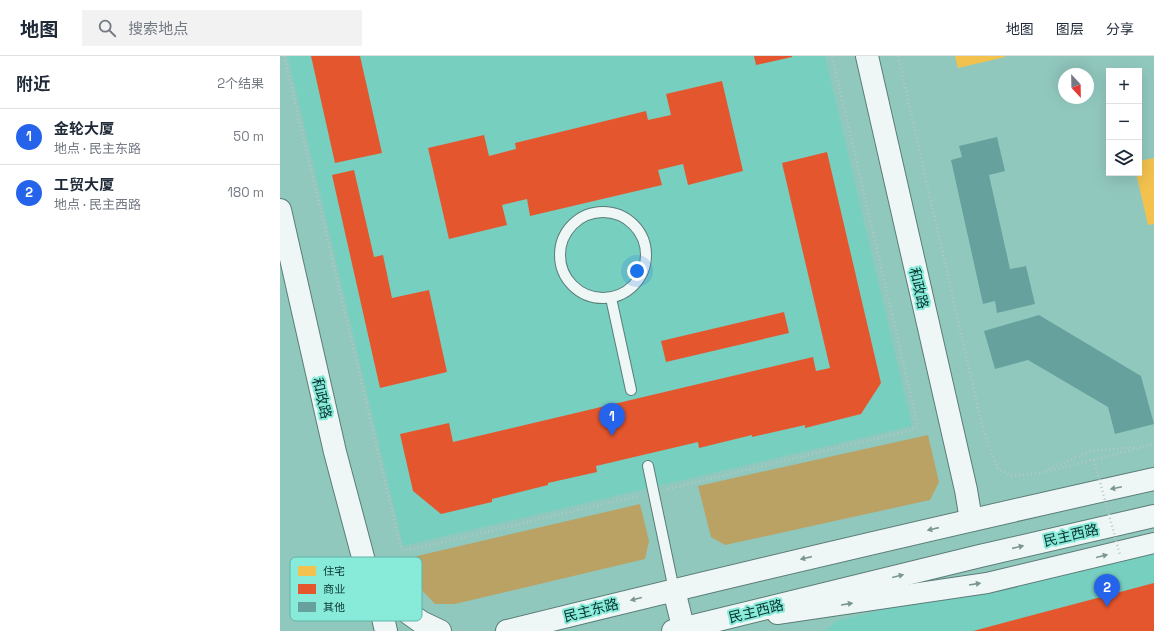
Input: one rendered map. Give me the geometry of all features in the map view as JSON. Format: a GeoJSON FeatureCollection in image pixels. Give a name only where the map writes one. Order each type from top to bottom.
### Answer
{"type":"FeatureCollection","features":[{"type":"Feature","properties":{"kind":"main road","name":"和政路"},"geometry":{"type":"LineString","coordinates":[[867,56],[966,490],[971,520]]}},
{"type":"Feature","properties":{"kind":"main road","name":"和政路"},"geometry":{"type":"LineString","coordinates":[[280,210],[335,452],[363,557]]}},
{"type":"Feature","properties":{"kind":"main road"},"geometry":{"type":"LineString","coordinates":[[679,630],[674,590],[971,520],[1154,480]]}},
{"type":"Feature","properties":{"kind":"main road","name":"民主西路"},"geometry":{"type":"LineString","coordinates":[[679,630],[973,558],[1154,516]]}},
{"type":"Feature","properties":{"kind":"main road","name":"民主东路"},"geometry":{"type":"LineString","coordinates":[[507,631],[674,590]]}},
{"type":"Feature","properties":{"kind":"main road","name":"和政路"},"geometry":{"type":"LineString","coordinates":[[384,621],[386,631]]}},
{"type":"Feature","properties":{"kind":"main road","name":"和政路"},"geometry":{"type":"LineString","coordinates":[[420,621],[440,631]]}},
{"type":"Feature","properties":{"kind":"street","name":"民主西路"},"geometry":{"type":"LineString","coordinates":[[679,630],[987,583],[1154,543]]}},
{"type":"Feature","properties":{"kind":"lane"},"geometry":{"type":"LineString","coordinates":[[595,212],[612,213],[628,219],[640,231],[646,247],[646,264],[639,280],[627,292],[611,298],[594,298],[578,291],[567,279],[560,263],[560,246],[567,231],[579,219],[595,212]]}},
{"type":"Feature","properties":{"kind":"lane"},"geometry":{"type":"LineString","coordinates":[[611,298],[631,390]]}},
{"type":"Feature","properties":{"kind":"lane"},"geometry":{"type":"LineString","coordinates":[[648,466],[674,590]]}},
{"type":"Feature","properties":{"kind":"path"},"geometry":{"type":"LineString","coordinates":[[284,56],[401,548],[404,550],[418,548],[908,431],[918,426],[832,56]]}},
{"type":"Feature","properties":{"kind":"path"},"geometry":{"type":"LineString","coordinates":[[898,56],[983,430],[998,469],[1012,476],[1041,473],[1154,444]]}},
{"type":"Feature","properties":{"kind":"path"},"geometry":{"type":"LineString","coordinates":[[1041,473],[1091,451],[1143,447]]}},
{"type":"Feature","properties":{"kind":"path"},"geometry":{"type":"LineString","coordinates":[[1094,460],[1120,555]]}},
{"type":"Feature","properties":{"kind":"shaded area"},"geometry":{"type":"Polygon","coordinates":[[[288,56],[825,56],[912,426],[403,546],[288,56]]]}},
{"type":"Feature","properties":{"kind":"shaded area"},"geometry":{"type":"Polygon","coordinates":[[[928,435],[939,482],[930,500],[725,545],[711,537],[698,486],[928,435]]]}},
{"type":"Feature","properties":{"kind":"shaded area"},"geometry":{"type":"Polygon","coordinates":[[[640,504],[649,541],[645,559],[455,604],[435,604],[422,590],[422,557],[413,557],[640,504]]]}},
{"type":"Feature","properties":{"kind":"shaded area"},"geometry":{"type":"Polygon","coordinates":[[[1154,543],[1154,631],[825,631],[836,621],[1154,543]]]}},
{"type":"Feature","properties":{"kind":"building: 住宅"},"geometry":{"type":"Polygon","coordinates":[[[955,56],[1005,56],[1005,57],[958,68],[955,56]]]}},
{"type":"Feature","properties":{"kind":"building: 住宅"},"geometry":{"type":"Polygon","coordinates":[[[1154,158],[1154,224],[1148,225],[1137,176],[1142,176],[1142,160],[1154,158]]]}},
{"type":"Feature","properties":{"kind":"building: 商业"},"geometry":{"type":"Polygon","coordinates":[[[311,56],[360,56],[382,153],[335,163],[311,56]]]}},
{"type":"Feature","properties":{"kind":"building: 商业"},"geometry":{"type":"Polygon","coordinates":[[[754,56],[792,56],[792,57],[756,65],[754,56]]]}},
{"type":"Feature","properties":{"kind":"building: 商业"},"geometry":{"type":"Polygon","coordinates":[[[722,81],[743,171],[688,185],[683,164],[658,170],[662,185],[530,216],[527,199],[502,205],[507,225],[449,239],[428,148],[484,135],[489,156],[516,149],[515,143],[646,111],[648,120],[671,115],[666,94],[722,81]]]}},
{"type":"Feature","properties":{"kind":"building: 商业"},"geometry":{"type":"Polygon","coordinates":[[[827,152],[881,383],[861,414],[805,428],[805,425],[752,437],[752,435],[699,448],[698,442],[596,466],[597,472],[548,483],[548,485],[492,499],[492,502],[441,514],[413,491],[400,434],[449,423],[453,442],[813,357],[816,371],[830,368],[782,163],[827,152]]]}},
{"type":"Feature","properties":{"kind":"building: 商业"},"geometry":{"type":"Polygon","coordinates":[[[354,170],[374,257],[383,255],[392,298],[429,290],[447,372],[380,388],[332,175],[354,170]]]}},
{"type":"Feature","properties":{"kind":"building: 商业"},"geometry":{"type":"Polygon","coordinates":[[[784,312],[789,333],[666,362],[661,341],[784,312]]]}},
{"type":"Feature","properties":{"kind":"building: 商业"},"geometry":{"type":"Polygon","coordinates":[[[1154,583],[1154,631],[973,631],[1154,583]]]}},
{"type":"Feature","properties":{"kind":"building: 其他"},"geometry":{"type":"Polygon","coordinates":[[[997,137],[1005,171],[989,175],[1010,269],[1026,266],[1035,304],[997,313],[995,301],[983,304],[951,160],[962,157],[959,146],[997,137]]]}},
{"type":"Feature","properties":{"kind":"building: 其他"},"geometry":{"type":"Polygon","coordinates":[[[1039,315],[1141,376],[1154,424],[1115,434],[1108,407],[1028,360],[995,369],[984,331],[1039,315]]]}},
{"type":"Feature","properties":{"kind":"place","name":"金轮大厦"},"geometry":{"type":"Point","coordinates":[612,436]}},
{"type":"Feature","properties":{"kind":"place","name":"工贸大厦"},"geometry":{"type":"Point","coordinates":[1107,607]}}]}
